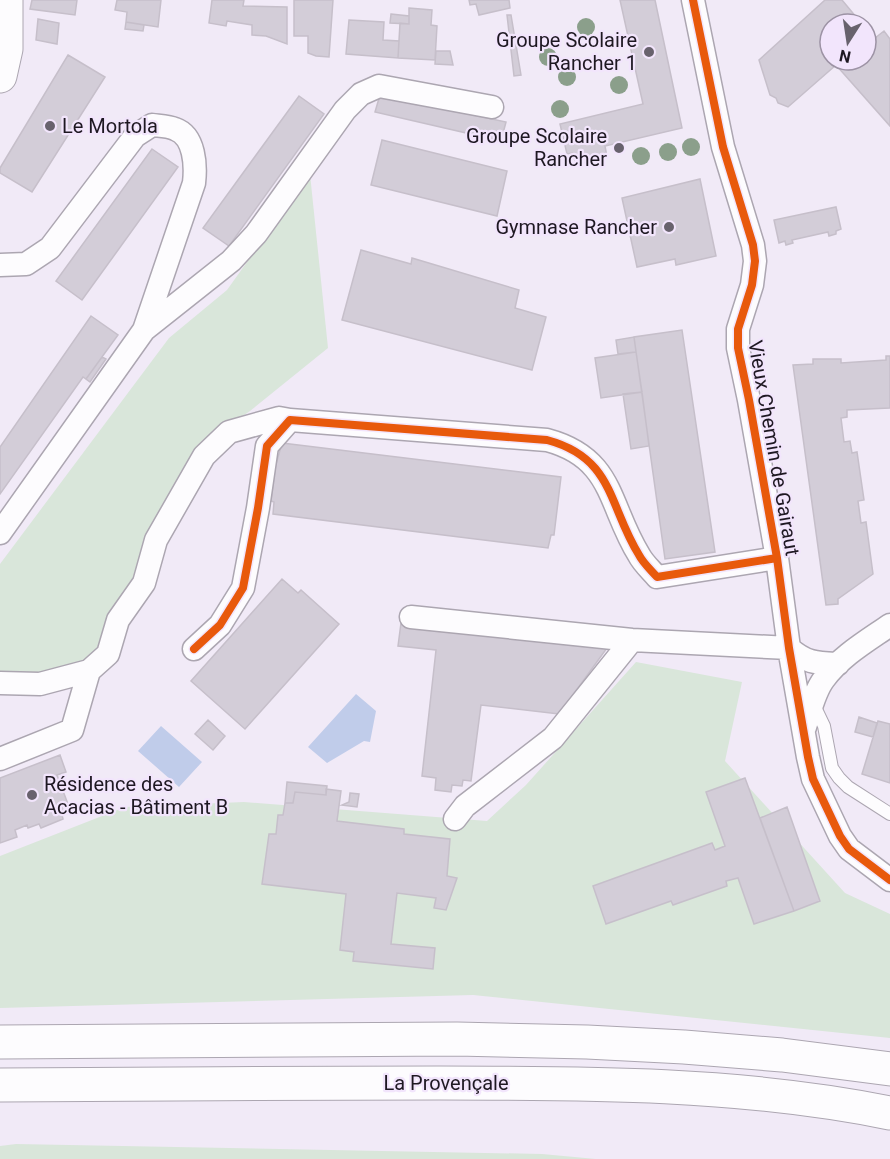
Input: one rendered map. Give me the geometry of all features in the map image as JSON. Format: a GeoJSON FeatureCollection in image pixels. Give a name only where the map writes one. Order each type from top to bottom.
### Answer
{"type":"FeatureCollection","features":[{"type":"Feature","properties":{"kind":"main road"},"geometry":{"type":"LineString","coordinates":[[0,76],[6,49],[6,0]]}},
{"type":"Feature","properties":{"kind":"main road"},"geometry":{"type":"LineString","coordinates":[[0,1042],[445,1039],[587,1042],[782,1055],[890,1069]]}},
{"type":"Feature","properties":{"kind":"main road","name":"La Provençale"},"geometry":{"type":"LineString","coordinates":[[0,1085],[589,1083],[715,1090],[884,1113]]}},
{"type":"Feature","properties":{"kind":"street","name":"Vieux Chemin de Gairaut"},"geometry":{"type":"LineString","coordinates":[[693,0],[723,147],[753,245],[752,285],[738,329],[738,348],[777,558],[789,648],[813,779],[840,836],[849,849],[890,880]]}},
{"type":"Feature","properties":{"kind":"street"},"geometry":{"type":"LineString","coordinates":[[0,533],[144,330],[231,261],[250,240],[345,110],[361,94],[379,86],[492,107]]}},
{"type":"Feature","properties":{"kind":"street"},"geometry":{"type":"LineString","coordinates":[[0,265],[26,264],[50,248],[135,136],[152,125],[177,129],[189,141],[196,163],[194,183],[144,330]]}},
{"type":"Feature","properties":{"kind":"street"},"geometry":{"type":"LineString","coordinates":[[0,683],[40,684],[89,672],[108,654],[118,620],[144,583],[156,540],[204,456],[229,432],[279,418],[547,440],[566,445],[586,457],[602,477],[639,556],[657,577],[777,558]]}},
{"type":"Feature","properties":{"kind":"street"},"geometry":{"type":"LineString","coordinates":[[194,648],[220,624],[243,588],[267,446],[290,420]]}},
{"type":"Feature","properties":{"kind":"street"},"geometry":{"type":"LineString","coordinates":[[411,617],[632,640],[789,648],[801,658],[813,663],[838,664]]}},
{"type":"Feature","properties":{"kind":"street"},"geometry":{"type":"LineString","coordinates":[[803,732],[812,702],[823,680],[846,655],[890,625]]}},
{"type":"Feature","properties":{"kind":"street"},"geometry":{"type":"LineString","coordinates":[[455,819],[465,806],[553,738],[632,640]]}},
{"type":"Feature","properties":{"kind":"street"},"geometry":{"type":"LineString","coordinates":[[0,759],[72,730],[89,672]]}},
{"type":"Feature","properties":{"kind":"lane"},"geometry":{"type":"LineString","coordinates":[[812,702],[824,726],[832,768],[848,787],[890,814]]}},
{"type":"Feature","properties":{"kind":"shaded area"},"geometry":{"type":"Polygon","coordinates":[[[310,174],[328,348],[250,411],[204,443],[137,582],[107,634],[85,663],[36,675],[0,676],[0,564],[169,338],[227,290],[310,174]]]}},
{"type":"Feature","properties":{"kind":"shaded area"},"geometry":{"type":"Polygon","coordinates":[[[636,662],[742,682],[725,761],[845,893],[890,914],[890,1038],[473,995],[0,1008],[0,856],[125,807],[244,802],[487,821],[526,785],[636,662]]]}},
{"type":"Feature","properties":{"kind":"shaded area"},"geometry":{"type":"Polygon","coordinates":[[[16,1144],[542,1154],[596,1159],[0,1159],[0,1146],[16,1144]]]}},
{"type":"Feature","properties":{"kind":"water"},"geometry":{"type":"Polygon","coordinates":[[[356,694],[376,711],[370,742],[364,741],[327,763],[308,747],[356,694]]]}},
{"type":"Feature","properties":{"kind":"water"},"geometry":{"type":"Polygon","coordinates":[[[161,726],[202,762],[179,787],[138,751],[161,726]]]}},
{"type":"Feature","properties":{"kind":"building"},"geometry":{"type":"Polygon","coordinates":[[[32,0],[77,0],[75,15],[30,9],[32,0]]]}},
{"type":"Feature","properties":{"kind":"building"},"geometry":{"type":"Polygon","coordinates":[[[117,0],[161,0],[158,27],[126,22],[127,12],[115,10],[117,0]]]}},
{"type":"Feature","properties":{"kind":"building"},"geometry":{"type":"Polygon","coordinates":[[[212,0],[244,0],[243,6],[287,7],[287,44],[266,36],[252,35],[252,25],[227,21],[226,26],[209,23],[212,0]]]}},
{"type":"Feature","properties":{"kind":"building"},"geometry":{"type":"Polygon","coordinates":[[[294,0],[333,0],[329,57],[308,53],[308,36],[294,36],[294,0]]]}},
{"type":"Feature","properties":{"kind":"building","name":"Groupe Scolaire Rancher 1"},"geometry":{"type":"Polygon","coordinates":[[[469,0],[509,0],[510,8],[479,15],[476,4],[470,5],[469,0]]]}},
{"type":"Feature","properties":{"kind":"building","name":"Groupe Scolaire Rancher 1"},"geometry":{"type":"Polygon","coordinates":[[[620,0],[655,0],[682,128],[605,146],[607,157],[576,165],[573,153],[567,154],[560,124],[643,104],[620,0]]]}},
{"type":"Feature","properties":{"kind":"building"},"geometry":{"type":"Polygon","coordinates":[[[825,0],[842,0],[852,12],[818,12],[818,72],[828,72],[788,107],[778,103],[776,98],[770,95],[759,60],[825,0]]]}},
{"type":"Feature","properties":{"kind":"building"},"geometry":{"type":"Polygon","coordinates":[[[409,8],[432,10],[431,25],[437,26],[435,60],[398,58],[400,23],[409,24],[409,8]]]}},
{"type":"Feature","properties":{"kind":"building"},"geometry":{"type":"Polygon","coordinates":[[[391,14],[409,16],[409,24],[390,23],[391,14]]]}},
{"type":"Feature","properties":{"kind":"building"},"geometry":{"type":"Polygon","coordinates":[[[507,15],[511,15],[521,75],[514,76],[507,15]]]}},
{"type":"Feature","properties":{"kind":"building"},"geometry":{"type":"Polygon","coordinates":[[[38,19],[59,23],[57,44],[36,40],[38,19]]]}},
{"type":"Feature","properties":{"kind":"building"},"geometry":{"type":"Polygon","coordinates":[[[349,20],[384,22],[383,40],[399,41],[398,58],[346,54],[349,20]]]}},
{"type":"Feature","properties":{"kind":"building"},"geometry":{"type":"Polygon","coordinates":[[[126,22],[144,25],[143,31],[125,29],[126,22]]]}},
{"type":"Feature","properties":{"kind":"building"},"geometry":{"type":"Polygon","coordinates":[[[884,31],[890,39],[890,126],[842,72],[878,72],[878,36],[884,31]]]}},
{"type":"Feature","properties":{"kind":"building"},"geometry":{"type":"Polygon","coordinates":[[[436,51],[450,51],[453,65],[435,64],[436,51]]]}},
{"type":"Feature","properties":{"kind":"building","name":"Le Mortola"},"geometry":{"type":"Polygon","coordinates":[[[68,55],[105,77],[32,192],[0,173],[0,168],[68,55]]]}},
{"type":"Feature","properties":{"kind":"building"},"geometry":{"type":"Polygon","coordinates":[[[380,95],[506,122],[501,141],[375,112],[380,95]]]}},
{"type":"Feature","properties":{"kind":"building"},"geometry":{"type":"Polygon","coordinates":[[[299,96],[324,114],[229,246],[203,228],[299,96]]]}},
{"type":"Feature","properties":{"kind":"building"},"geometry":{"type":"Polygon","coordinates":[[[382,140],[507,171],[497,216],[371,185],[382,140]]]}},
{"type":"Feature","properties":{"kind":"building"},"geometry":{"type":"Polygon","coordinates":[[[152,149],[178,167],[82,300],[56,281],[152,149]]]}},
{"type":"Feature","properties":{"kind":"building","name":"Gymnase Rancher"},"geometry":{"type":"Polygon","coordinates":[[[700,179],[716,256],[676,265],[675,259],[637,267],[622,198],[700,179]]]}},
{"type":"Feature","properties":{"kind":"building"},"geometry":{"type":"Polygon","coordinates":[[[836,207],[841,229],[836,231],[836,234],[829,236],[828,232],[792,240],[793,243],[786,245],[785,241],[779,243],[774,220],[836,207]]]}},
{"type":"Feature","properties":{"kind":"building"},"geometry":{"type":"Polygon","coordinates":[[[361,250],[411,264],[412,258],[519,290],[515,308],[546,317],[532,370],[342,320],[361,250]]]}},
{"type":"Feature","properties":{"kind":"building"},"geometry":{"type":"Polygon","coordinates":[[[91,316],[118,335],[86,379],[83,377],[0,494],[0,447],[91,316]]]}},
{"type":"Feature","properties":{"kind":"building"},"geometry":{"type":"Polygon","coordinates":[[[682,330],[715,552],[665,559],[634,337],[682,330]]]}},
{"type":"Feature","properties":{"kind":"building"},"geometry":{"type":"Polygon","coordinates":[[[634,337],[636,352],[618,354],[616,340],[634,337]]]}},
{"type":"Feature","properties":{"kind":"building"},"geometry":{"type":"Polygon","coordinates":[[[636,352],[642,392],[601,398],[595,358],[636,352]]]}},
{"type":"Feature","properties":{"kind":"building"},"geometry":{"type":"Polygon","coordinates":[[[886,356],[890,356],[890,408],[847,410],[847,417],[841,418],[844,442],[850,441],[852,453],[857,452],[864,500],[858,501],[861,523],[866,522],[873,574],[838,599],[838,604],[826,605],[793,365],[813,364],[813,359],[841,359],[841,363],[886,360],[886,356]]]}},
{"type":"Feature","properties":{"kind":"building"},"geometry":{"type":"Polygon","coordinates":[[[102,357],[106,359],[90,382],[86,379],[102,357]]]}},
{"type":"Feature","properties":{"kind":"building"},"geometry":{"type":"Polygon","coordinates":[[[642,392],[649,446],[631,449],[623,394],[642,392]]]}},
{"type":"Feature","properties":{"kind":"building"},"geometry":{"type":"Polygon","coordinates":[[[282,443],[561,477],[554,535],[551,535],[548,548],[273,514],[274,502],[271,501],[275,468],[282,443]]]}},
{"type":"Feature","properties":{"kind":"building"},"geometry":{"type":"Polygon","coordinates":[[[282,579],[298,593],[301,590],[339,624],[245,729],[191,681],[282,579]]]}},
{"type":"Feature","properties":{"kind":"building"},"geometry":{"type":"Polygon","coordinates":[[[401,623],[607,648],[559,714],[481,705],[471,781],[463,780],[462,786],[452,785],[451,792],[435,790],[436,778],[422,776],[436,650],[398,646],[401,623]]]}},
{"type":"Feature","properties":{"kind":"building"},"geometry":{"type":"Polygon","coordinates":[[[859,717],[877,723],[873,737],[855,732],[859,717]]]}},
{"type":"Feature","properties":{"kind":"building"},"geometry":{"type":"Polygon","coordinates":[[[208,720],[225,736],[213,750],[195,734],[208,720]]]}},
{"type":"Feature","properties":{"kind":"building"},"geometry":{"type":"Polygon","coordinates":[[[878,721],[890,724],[890,783],[862,774],[878,721]]]}},
{"type":"Feature","properties":{"kind":"building","name":"Résidence des Acacias - Bâtiment B"},"geometry":{"type":"Polygon","coordinates":[[[60,755],[66,772],[57,775],[71,812],[62,815],[63,819],[41,828],[39,824],[28,828],[27,825],[15,830],[17,837],[0,843],[0,778],[60,755]]]}},
{"type":"Feature","properties":{"kind":"building"},"geometry":{"type":"Polygon","coordinates":[[[745,778],[794,911],[754,924],[738,878],[726,881],[727,886],[673,905],[671,901],[606,924],[593,886],[712,843],[715,850],[725,846],[706,792],[745,778]]]}},
{"type":"Feature","properties":{"kind":"building"},"geometry":{"type":"Polygon","coordinates":[[[287,782],[327,786],[326,795],[295,792],[293,803],[285,803],[287,782]]]}},
{"type":"Feature","properties":{"kind":"building"},"geometry":{"type":"Polygon","coordinates":[[[326,789],[341,791],[337,821],[404,829],[404,834],[450,839],[447,876],[457,878],[446,910],[434,908],[436,898],[397,893],[391,944],[435,948],[433,969],[353,961],[354,952],[340,950],[346,894],[262,884],[269,834],[276,834],[278,815],[283,815],[285,803],[293,803],[295,792],[326,795],[326,789]]]}},
{"type":"Feature","properties":{"kind":"building"},"geometry":{"type":"Polygon","coordinates":[[[350,793],[359,794],[357,807],[342,805],[349,802],[350,793]]]}},
{"type":"Feature","properties":{"kind":"building"},"geometry":{"type":"Polygon","coordinates":[[[787,807],[820,901],[794,911],[760,818],[787,807]]]}},
{"type":"Feature","properties":{"kind":"cycle path"},"geometry":{"type":"LineString","coordinates":[[693,0],[723,147],[753,245],[755,261],[752,285],[738,329],[738,348],[777,558],[789,648],[808,757],[813,779],[840,836],[849,849],[890,880]]}},
{"type":"Feature","properties":{"kind":"cycle path"},"geometry":{"type":"LineString","coordinates":[[194,649],[220,625],[243,588],[267,446],[290,420],[547,440],[569,448],[597,471],[639,555],[657,577],[777,558]]}},
{"type":"Feature","properties":{"kind":"place","name":"Groupe Scolaire Rancher 1"},"geometry":{"type":"Point","coordinates":[649,52]}},
{"type":"Feature","properties":{"kind":"place","name":"Le Mortola"},"geometry":{"type":"Point","coordinates":[50,126]}},
{"type":"Feature","properties":{"kind":"place","name":"Groupe Scolaire Rancher"},"geometry":{"type":"Point","coordinates":[619,148]}},
{"type":"Feature","properties":{"kind":"place","name":"Gymnase Rancher"},"geometry":{"type":"Point","coordinates":[669,227]}},
{"type":"Feature","properties":{"kind":"place","name":"Résidence des Acacias - Bâtiment B"},"geometry":{"type":"Point","coordinates":[32,795]}}]}
